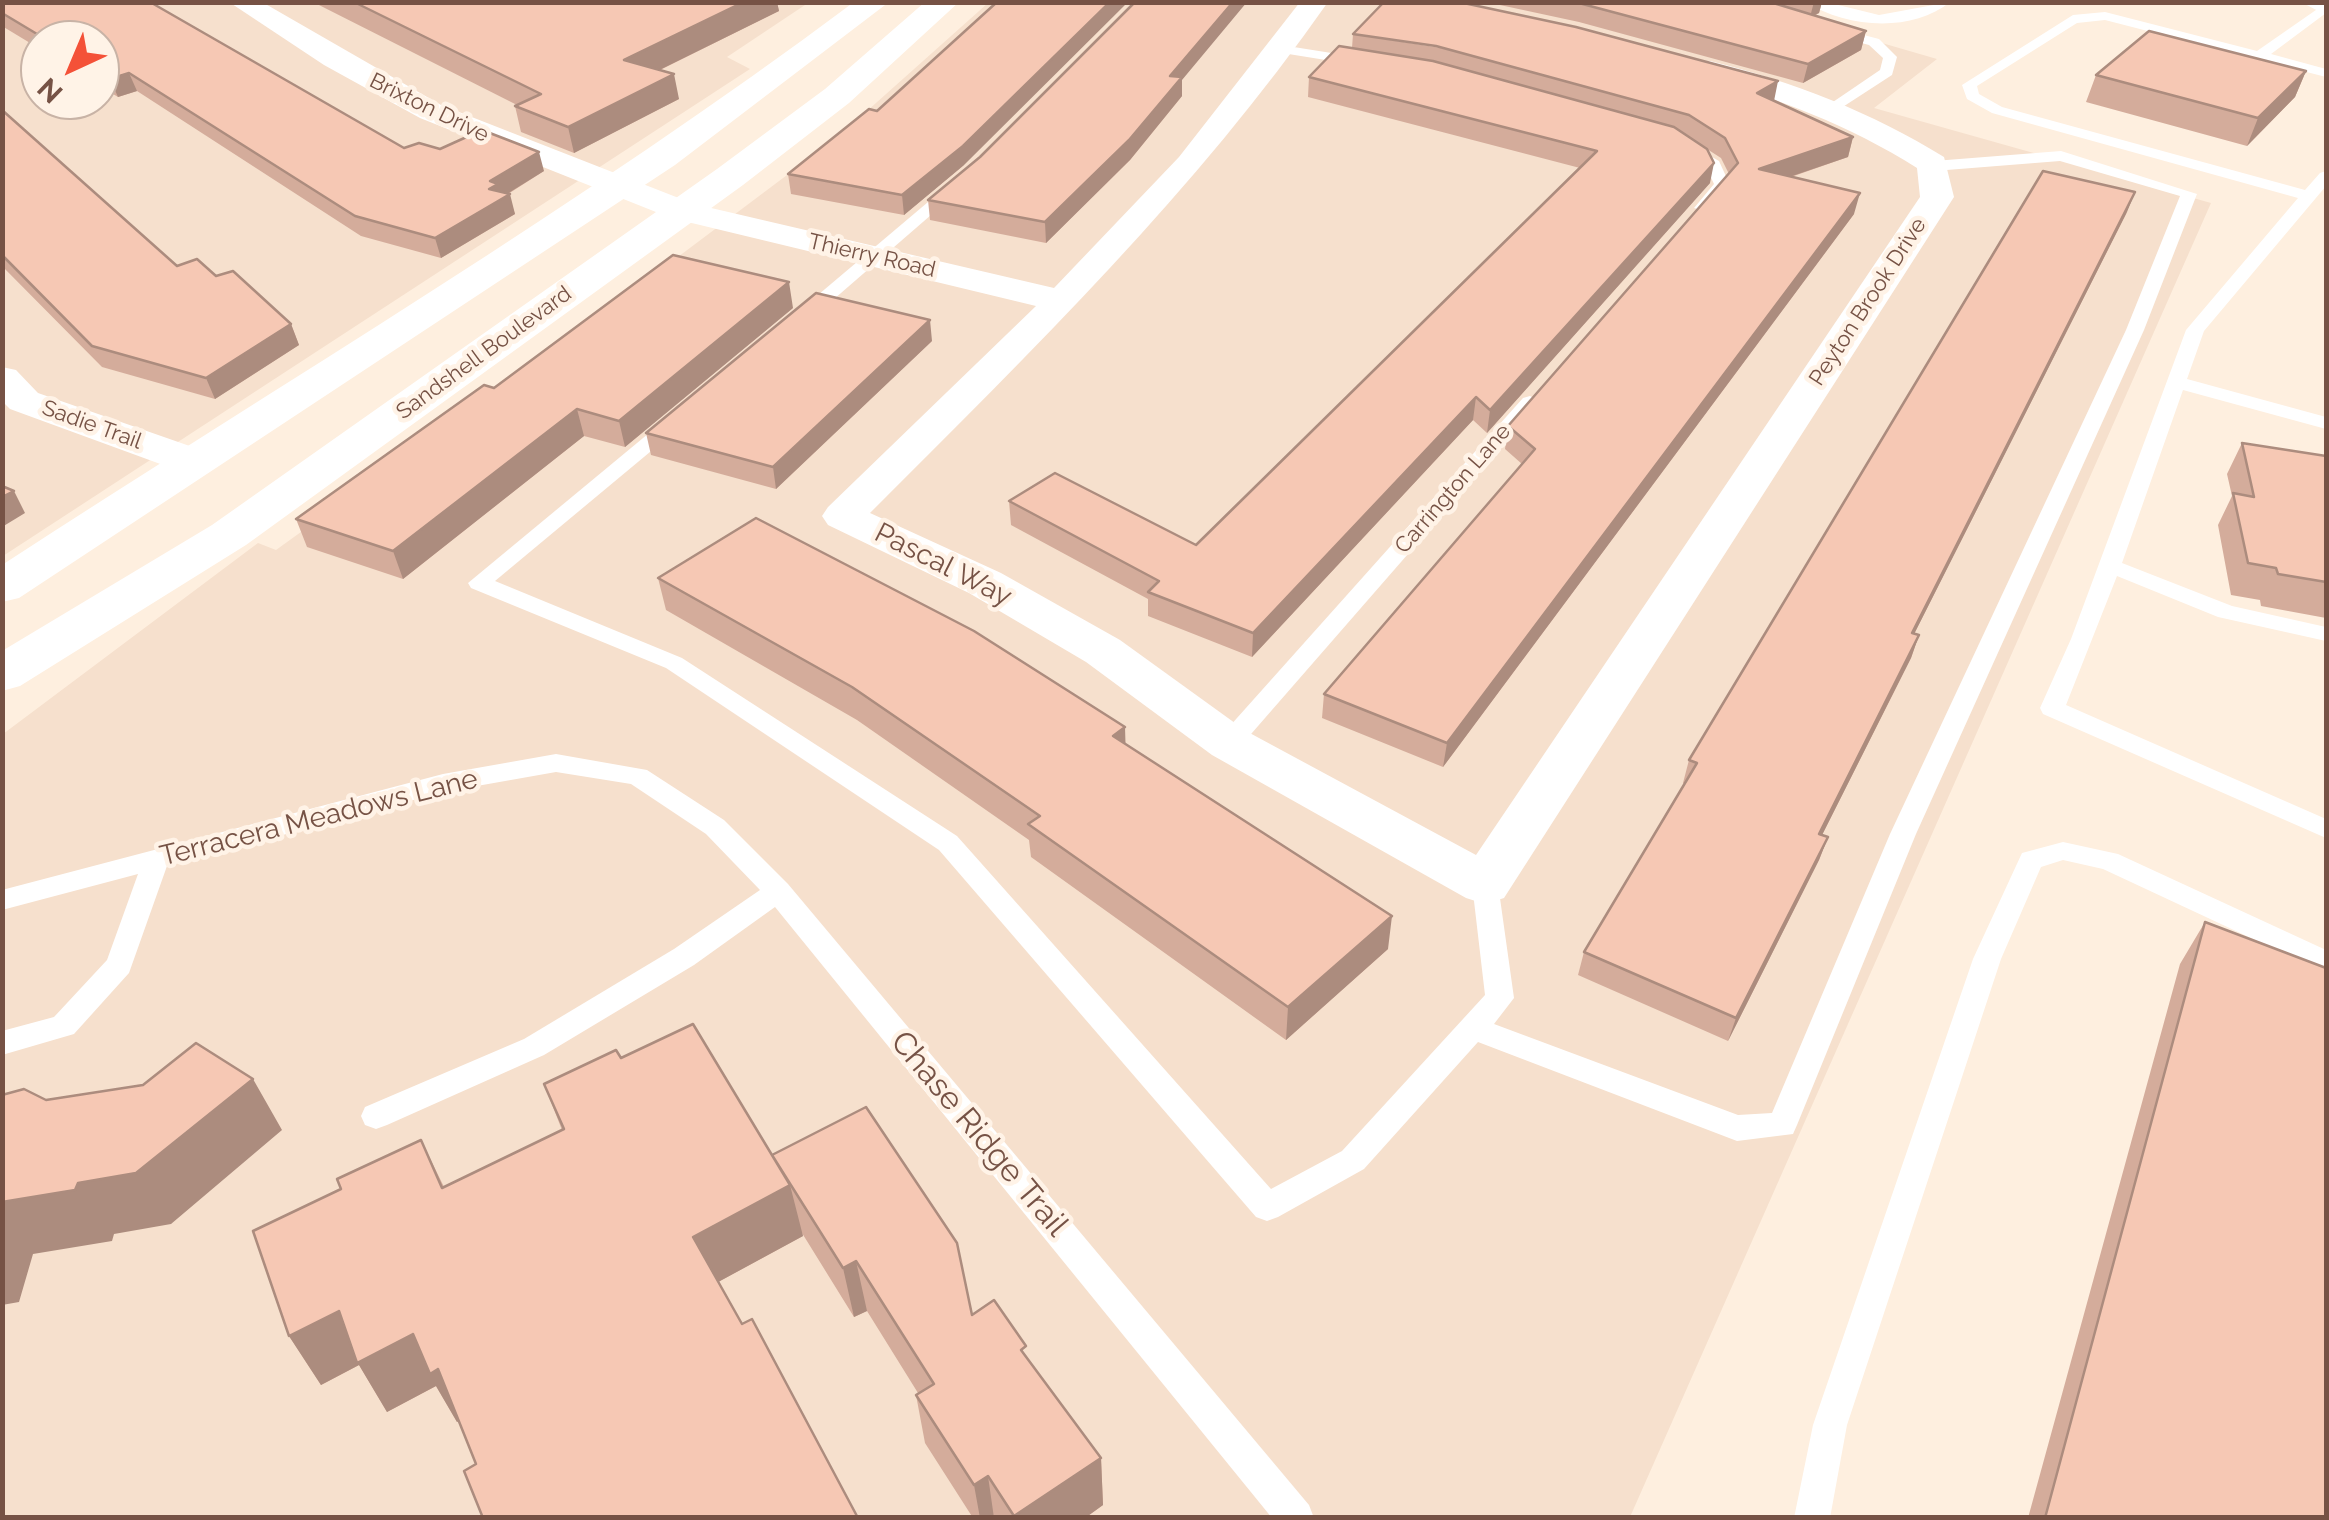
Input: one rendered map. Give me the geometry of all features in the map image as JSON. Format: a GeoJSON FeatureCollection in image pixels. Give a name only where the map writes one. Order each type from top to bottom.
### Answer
{"type":"FeatureCollection","features":[{"type":"Feature","properties":{"kind":"street","name":"Brixton Drive"},"geometry":{"type":"LineString","coordinates":[[242,2],[380,86],[497,141],[629,183],[683,211]]}},
{"type":"Feature","properties":{"kind":"street"},"geometry":{"type":"LineString","coordinates":[[2,587],[189,460],[373,349],[629,183],[874,2]]}},
{"type":"Feature","properties":{"kind":"street","name":"Sandshell Boulevard"},"geometry":{"type":"LineString","coordinates":[[2,674],[228,535],[683,211],[838,96],[944,2]]}},
{"type":"Feature","properties":{"kind":"street","name":"Pascal Way"},"geometry":{"type":"LineString","coordinates":[[1315,2],[1190,164],[1062,301],[843,516],[985,583],[1103,651],[1229,743],[1485,884]]}},
{"type":"Feature","properties":{"kind":"street"},"geometry":{"type":"LineString","coordinates":[[2314,2],[2326,7]]}},
{"type":"Feature","properties":{"kind":"street"},"geometry":{"type":"LineString","coordinates":[[1667,58],[1835,106],[1874,126],[1934,166]]}},
{"type":"Feature","properties":{"kind":"street","name":"Peyton Brook Drive"},"geometry":{"type":"LineString","coordinates":[[1485,884],[1937,197],[1934,166]]}},
{"type":"Feature","properties":{"kind":"street","name":"Thierry Road"},"geometry":{"type":"LineString","coordinates":[[683,211],[1062,301]]}},
{"type":"Feature","properties":{"kind":"street","name":"Sadie Trail"},"geometry":{"type":"LineString","coordinates":[[2,378],[24,401],[189,460]]}},
{"type":"Feature","properties":{"kind":"lane"},"geometry":{"type":"LineString","coordinates":[[1812,2],[1870,23],[1898,19],[1944,2]]}},
{"type":"Feature","properties":{"kind":"lane"},"geometry":{"type":"LineString","coordinates":[[2259,56],[2326,7]]}},
{"type":"Feature","properties":{"kind":"lane"},"geometry":{"type":"LineString","coordinates":[[2309,196],[1997,110],[1972,96],[1969,86],[2073,19],[2105,16],[2326,74]]}},
{"type":"Feature","properties":{"kind":"lane"},"geometry":{"type":"LineString","coordinates":[[1817,27],[1874,42],[1890,57],[1886,72],[1835,106]]}},
{"type":"Feature","properties":{"kind":"lane"},"geometry":{"type":"LineString","coordinates":[[1280,50],[1376,64]]}},
{"type":"Feature","properties":{"kind":"lane"},"geometry":{"type":"LineString","coordinates":[[1659,136],[1678,141],[1713,164],[1722,185],[1684,229]]}},
{"type":"Feature","properties":{"kind":"lane"},"geometry":{"type":"LineString","coordinates":[[1472,1028],[1737,1128],[1782,1125],[1903,834],[2134,330],[2189,194],[2062,156],[1934,166]]}},
{"type":"Feature","properties":{"kind":"lane"},"geometry":{"type":"LineString","coordinates":[[784,332],[973,171]]}},
{"type":"Feature","properties":{"kind":"lane"},"geometry":{"type":"LineString","coordinates":[[2326,176],[2195,330],[2084,639],[2052,708],[2326,829]]}},
{"type":"Feature","properties":{"kind":"lane"},"geometry":{"type":"LineString","coordinates":[[2176,382],[2326,424]]}},
{"type":"Feature","properties":{"kind":"lane","name":"Carrington Lane"},"geometry":{"type":"LineString","coordinates":[[1229,743],[1540,390]]}},
{"type":"Feature","properties":{"kind":"lane"},"geometry":{"type":"LineString","coordinates":[[692,407],[479,583],[674,663],[948,843],[1267,1207],[1353,1160],[1500,998],[1485,884]]}},
{"type":"Feature","properties":{"kind":"lane"},"geometry":{"type":"LineString","coordinates":[[2108,565],[2226,612],[2326,634]]}},
{"type":"Feature","properties":{"kind":"lane","name":"Terracera Meadows Lane"},"geometry":{"type":"LineString","coordinates":[[2,900],[443,783],[556,763],[638,776]]}},
{"type":"Feature","properties":{"kind":"lane","name":"Chase Ridge Trail"},"geometry":{"type":"LineString","coordinates":[[638,776],[715,827],[778,891],[1296,1518]]}},
{"type":"Feature","properties":{"kind":"lane"},"geometry":{"type":"LineString","coordinates":[[1812,1518],[1830,1425],[1987,959],[2031,860],[2063,851],[2109,861],[2326,962]]}},
{"type":"Feature","properties":{"kind":"lane"},"geometry":{"type":"LineString","coordinates":[[2,1042],[64,1026],[119,965],[156,859]]}},
{"type":"Feature","properties":{"kind":"lane"},"geometry":{"type":"LineString","coordinates":[[376,1116],[534,1046],[684,957],[778,891]]}},
{"type":"Feature","properties":{"kind":"shaded area"},"geometry":{"type":"Polygon","coordinates":[[[3,3],[808,3],[727,57],[750,69],[3,556],[3,3]]]}},
{"type":"Feature","properties":{"kind":"shaded area"},"geometry":{"type":"Polygon","coordinates":[[[988,3],[1744,3],[1937,59],[1874,108],[2211,203],[1630,1517],[3,1518],[3,734],[258,543],[276,550],[578,332],[839,136],[988,3]]]}},
{"type":"Feature","properties":{"kind":"building"},"geometry":{"type":"Polygon","coordinates":[[[2,2],[150,2],[404,148],[419,143],[440,149],[482,130],[539,152],[490,181],[498,184],[489,189],[510,194],[435,238],[355,216],[129,73],[120,76],[120,20],[20,20],[20,24],[2,13],[2,2]]]}},
{"type":"Feature","properties":{"kind":"building"},"geometry":{"type":"Polygon","coordinates":[[[354,2],[744,2],[624,60],[674,74],[568,127],[515,106],[541,94],[354,2]]]}},
{"type":"Feature","properties":{"kind":"building"},"geometry":{"type":"Polygon","coordinates":[[[997,2],[1110,2],[963,146],[902,195],[788,174],[869,109],[877,111],[997,2]]]}},
{"type":"Feature","properties":{"kind":"building"},"geometry":{"type":"Polygon","coordinates":[[[1135,2],[1233,2],[1170,76],[1182,77],[1129,140],[1045,222],[928,200],[980,157],[1135,2]]]}},
{"type":"Feature","properties":{"kind":"building"},"geometry":{"type":"Polygon","coordinates":[[[1384,2],[1459,2],[1576,27],[1778,81],[1757,93],[1853,137],[1759,169],[1860,193],[1447,743],[1324,694],[1535,449],[1508,426],[1738,163],[1725,138],[1689,115],[1436,46],[1353,34],[1384,2]]]}},
{"type":"Feature","properties":{"kind":"building"},"geometry":{"type":"Polygon","coordinates":[[[1575,2],[1770,2],[1866,31],[1808,64],[1575,2]]]}},
{"type":"Feature","properties":{"kind":"building"},"geometry":{"type":"Polygon","coordinates":[[[2149,31],[2306,71],[2258,118],[2096,75],[2149,31]]]}},
{"type":"Feature","properties":{"kind":"building"},"geometry":{"type":"Polygon","coordinates":[[[1339,46],[1433,61],[1674,127],[1707,149],[1714,163],[1490,410],[1476,397],[1253,633],[1148,592],[1159,581],[1009,501],[1055,473],[1196,545],[1597,151],[1309,77],[1339,46]]]}},
{"type":"Feature","properties":{"kind":"building"},"geometry":{"type":"Polygon","coordinates":[[[2,110],[177,266],[197,259],[216,276],[233,271],[291,324],[206,378],[92,346],[2,255],[2,110]]]}},
{"type":"Feature","properties":{"kind":"building"},"geometry":{"type":"Polygon","coordinates":[[[2043,171],[2135,192],[1912,633],[1919,635],[1819,834],[1828,837],[1736,1018],[1584,952],[1697,763],[1689,760],[2043,171]]]}},
{"type":"Feature","properties":{"kind":"building"},"geometry":{"type":"Polygon","coordinates":[[[673,255],[789,282],[619,421],[577,409],[393,551],[296,519],[484,385],[494,388],[673,255]]]}},
{"type":"Feature","properties":{"kind":"building"},"geometry":{"type":"Polygon","coordinates":[[[816,293],[930,320],[773,467],[646,433],[816,293]]]}},
{"type":"Feature","properties":{"kind":"building"},"geometry":{"type":"Polygon","coordinates":[[[2242,443],[2326,456],[2326,582],[2278,574],[2276,568],[2248,563],[2233,493],[2254,497],[2242,443]]]}},
{"type":"Feature","properties":{"kind":"building"},"geometry":{"type":"Polygon","coordinates":[[[2,486],[14,491],[2,497],[2,486]]]}},
{"type":"Feature","properties":{"kind":"building"},"geometry":{"type":"Polygon","coordinates":[[[756,518],[974,631],[1125,727],[1113,736],[1392,916],[1288,1007],[1028,824],[1040,816],[852,687],[658,578],[756,518]]]}},
{"type":"Feature","properties":{"kind":"building"},"geometry":{"type":"Polygon","coordinates":[[[2205,922],[2326,968],[2326,1518],[2045,1518],[2205,922]]]}},
{"type":"Feature","properties":{"kind":"building"},"geometry":{"type":"Polygon","coordinates":[[[693,1024],[790,1185],[693,1237],[742,1324],[752,1319],[858,1518],[483,1518],[464,1471],[476,1464],[438,1369],[430,1374],[413,1334],[357,1363],[339,1311],[289,1336],[253,1231],[341,1189],[337,1179],[421,1140],[442,1188],[564,1129],[544,1084],[616,1050],[621,1058],[693,1024]]]}},
{"type":"Feature","properties":{"kind":"building"},"geometry":{"type":"Polygon","coordinates":[[[196,1043],[253,1079],[136,1173],[78,1183],[75,1190],[2,1202],[2,1095],[24,1089],[46,1100],[143,1085],[196,1043]]]}},
{"type":"Feature","properties":{"kind":"building"},"geometry":{"type":"Polygon","coordinates":[[[866,1107],[957,1243],[972,1315],[994,1300],[1026,1346],[1021,1350],[1101,1458],[1014,1516],[988,1476],[974,1485],[916,1395],[934,1384],[856,1261],[843,1268],[772,1155],[866,1107]]]}}]}
